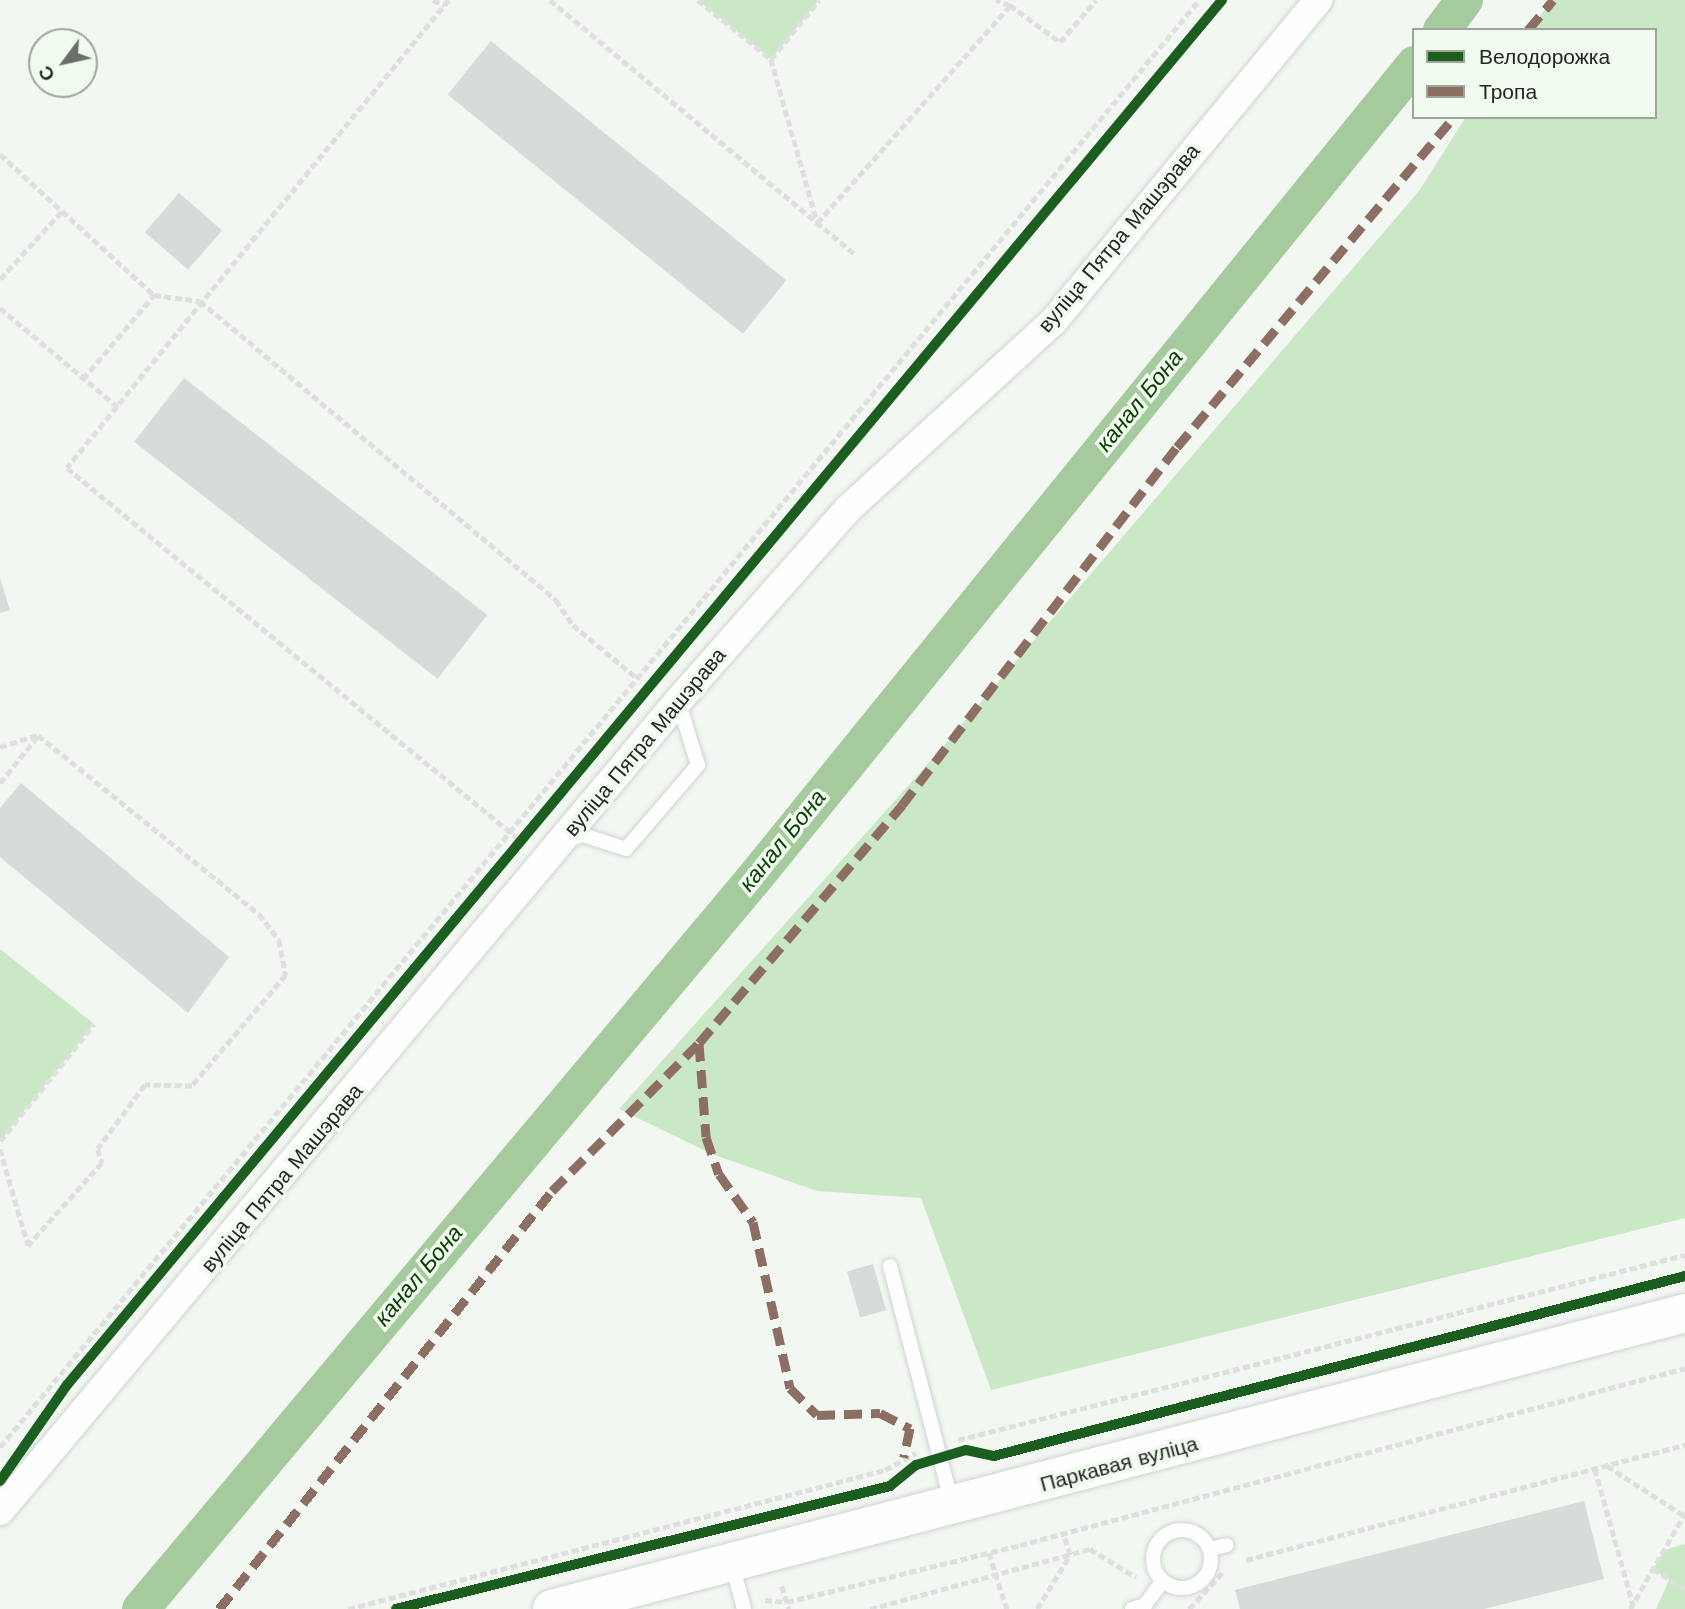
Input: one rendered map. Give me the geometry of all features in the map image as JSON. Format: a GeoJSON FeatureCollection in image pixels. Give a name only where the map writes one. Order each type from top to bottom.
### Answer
{"type":"FeatureCollection","features":[{"type":"Feature","properties":{"kind":"street","name":"вуліца Пятра Машэрава"},"geometry":{"type":"LineString","coordinates":[[0,1511],[679,700],[848,509],[1053,322],[1318,0]]}},
{"type":"Feature","properties":{"kind":"street","name":"Паркавая вуліца"},"geometry":{"type":"LineString","coordinates":[[552,1609],[739,1591],[953,1508],[1685,1312]]}},
{"type":"Feature","properties":{"kind":"lane"},"geometry":{"type":"LineString","coordinates":[[554,852],[583,835],[626,849],[698,765],[679,700]]}},
{"type":"Feature","properties":{"kind":"lane"},"geometry":{"type":"LineString","coordinates":[[890,1266],[953,1508]]}},
{"type":"Feature","properties":{"kind":"lane"},"geometry":{"type":"LineString","coordinates":[[1169,1532],[1198,1534],[1210,1549],[1210,1568],[1198,1583],[1180,1588],[1162,1582],[1153,1555],[1169,1532]]}},
{"type":"Feature","properties":{"kind":"lane"},"geometry":{"type":"LineString","coordinates":[[1210,1549],[1227,1545]]}},
{"type":"Feature","properties":{"kind":"lane"},"geometry":{"type":"LineString","coordinates":[[1139,1607],[1162,1582]]}},
{"type":"Feature","properties":{"kind":"path"},"geometry":{"type":"LineString","coordinates":[[433,0],[447,2]]}},
{"type":"Feature","properties":{"kind":"path"},"geometry":{"type":"LineString","coordinates":[[551,0],[855,253]]}},
{"type":"Feature","properties":{"kind":"path"},"geometry":{"type":"LineString","coordinates":[[698,0],[771,59],[817,223]]}},
{"type":"Feature","properties":{"kind":"path"},"geometry":{"type":"LineString","coordinates":[[771,59],[819,0]]}},
{"type":"Feature","properties":{"kind":"path"},"geometry":{"type":"LineString","coordinates":[[996,0],[1010,6]]}},
{"type":"Feature","properties":{"kind":"path"},"geometry":{"type":"LineString","coordinates":[[1003,0],[1060,42],[1096,0]]}},
{"type":"Feature","properties":{"kind":"path"},"geometry":{"type":"LineString","coordinates":[[0,1447],[1199,0]]}},
{"type":"Feature","properties":{"kind":"path"},"geometry":{"type":"LineString","coordinates":[[447,2],[66,468],[520,841],[554,852]]}},
{"type":"Feature","properties":{"kind":"path"},"geometry":{"type":"LineString","coordinates":[[817,223],[1010,6]]}},
{"type":"Feature","properties":{"kind":"path"},"geometry":{"type":"LineString","coordinates":[[0,154],[154,295],[200,301],[556,600],[573,625],[637,678]]}},
{"type":"Feature","properties":{"kind":"path"},"geometry":{"type":"LineString","coordinates":[[0,279],[62,211]]}},
{"type":"Feature","properties":{"kind":"path"},"geometry":{"type":"LineString","coordinates":[[83,379],[154,295]]}},
{"type":"Feature","properties":{"kind":"path"},"geometry":{"type":"LineString","coordinates":[[0,308],[118,407]]}},
{"type":"Feature","properties":{"kind":"path"},"geometry":{"type":"LineString","coordinates":[[54,1405],[704,621]]}},
{"type":"Feature","properties":{"kind":"path"},"geometry":{"type":"LineString","coordinates":[[0,747],[38,735]]}},
{"type":"Feature","properties":{"kind":"path"},"geometry":{"type":"LineString","coordinates":[[0,783],[38,735]]}},
{"type":"Feature","properties":{"kind":"path"},"geometry":{"type":"LineString","coordinates":[[0,1149],[28,1246],[102,1163],[99,1149],[145,1085],[192,1086],[286,975],[279,940],[259,914],[38,735]]}},
{"type":"Feature","properties":{"kind":"path"},"geometry":{"type":"LineString","coordinates":[[0,1141],[94,1024]]}},
{"type":"Feature","properties":{"kind":"path"},"geometry":{"type":"LineString","coordinates":[[348,1609],[885,1470],[937,1453],[1685,1255]]}},
{"type":"Feature","properties":{"kind":"path"},"geometry":{"type":"LineString","coordinates":[[739,1591],[787,1602],[989,1553],[1685,1368]]}},
{"type":"Feature","properties":{"kind":"path"},"geometry":{"type":"LineString","coordinates":[[1189,1609],[1230,1564],[1685,1445]]}},
{"type":"Feature","properties":{"kind":"path"},"geometry":{"type":"LineString","coordinates":[[910,1476],[916,1465],[937,1453],[974,1453]]}},
{"type":"Feature","properties":{"kind":"path"},"geometry":{"type":"LineString","coordinates":[[1606,1466],[1685,1515],[1631,1606]]}},
{"type":"Feature","properties":{"kind":"path"},"geometry":{"type":"LineString","coordinates":[[1595,1469],[1631,1606]]}},
{"type":"Feature","properties":{"kind":"path"},"geometry":{"type":"LineString","coordinates":[[1037,1609],[1070,1555],[1063,1533]]}},
{"type":"Feature","properties":{"kind":"path"},"geometry":{"type":"LineString","coordinates":[[396,1609],[698,1534]]}},
{"type":"Feature","properties":{"kind":"path"},"geometry":{"type":"LineString","coordinates":[[870,1609],[1090,1549],[1135,1575],[1139,1607]]}},
{"type":"Feature","properties":{"kind":"path"},"geometry":{"type":"LineString","coordinates":[[989,1553],[998,1574],[1007,1609]]}},
{"type":"Feature","properties":{"kind":"path"},"geometry":{"type":"LineString","coordinates":[[1653,1569],[1685,1589]]}},
{"type":"Feature","properties":{"kind":"green space"},"geometry":{"type":"Polygon","coordinates":[[[698,0],[819,0],[771,59],[698,0]]]}},
{"type":"Feature","properties":{"kind":"green space"},"geometry":{"type":"Polygon","coordinates":[[[1553,0],[1685,0],[1685,1218],[991,1390],[921,1198],[817,1191],[712,1154],[619,1109],[933,758],[1419,191],[1465,119],[1657,119],[1657,28],[1530,28],[1553,0]]]}},
{"type":"Feature","properties":{"kind":"green space"},"geometry":{"type":"Polygon","coordinates":[[[0,949],[94,1024],[0,1141],[0,949]]]}},
{"type":"Feature","properties":{"kind":"green space"},"geometry":{"type":"Polygon","coordinates":[[[1685,1544],[1685,1609],[1656,1609],[1669,1580],[1653,1569],[1664,1550],[1685,1544]]]}},
{"type":"Feature","properties":{"kind":"building"},"geometry":{"type":"Polygon","coordinates":[[[491,41],[786,280],[743,334],[448,95],[491,41]]]}},
{"type":"Feature","properties":{"kind":"building"},"geometry":{"type":"Polygon","coordinates":[[[179,193],[222,230],[188,270],[145,232],[179,193]]]}},
{"type":"Feature","properties":{"kind":"building"},"geometry":{"type":"Polygon","coordinates":[[[184,378],[487,615],[438,679],[134,442],[184,378]]]}},
{"type":"Feature","properties":{"kind":"building"},"geometry":{"type":"Polygon","coordinates":[[[0,578],[10,610],[0,613],[0,578]]]}},
{"type":"Feature","properties":{"kind":"building"},"geometry":{"type":"Polygon","coordinates":[[[21,783],[229,957],[188,1013],[0,857],[0,808],[21,783]]]}},
{"type":"Feature","properties":{"kind":"building"},"geometry":{"type":"Polygon","coordinates":[[[873,1264],[886,1310],[860,1318],[847,1271],[873,1264]]]}},
{"type":"Feature","properties":{"kind":"building"},"geometry":{"type":"Polygon","coordinates":[[[1584,1501],[1604,1579],[1484,1609],[1240,1609],[1235,1590],[1584,1501]]]}},
{"type":"Feature","properties":{"kind":"waterway","name":"канал Бона"},"geometry":{"type":"LineString","coordinates":[[1443,28],[1464,0]]}},
{"type":"Feature","properties":{"kind":"waterway","name":"канал Бона"},"geometry":{"type":"LineString","coordinates":[[140,1609],[752,880],[1412,66]]}},
{"type":"Feature","properties":{"kind":"marked path"},"geometry":{"type":"LineString","coordinates":[[1530,28],[1553,0]]}},
{"type":"Feature","properties":{"kind":"marked path"},"geometry":{"type":"LineString","coordinates":[[219,1609],[552,1191],[699,1043],[902,805],[1177,447],[1452,119]]}},
{"type":"Feature","properties":{"kind":"marked path"},"geometry":{"type":"LineString","coordinates":[[699,1043],[706,1137],[719,1174],[753,1222],[790,1388],[817,1415],[880,1413],[910,1428],[904,1457]]}},
{"type":"Feature","properties":{"kind":"cycle path"},"geometry":{"type":"LineString","coordinates":[[0,1481],[67,1385],[1222,0]]}},
{"type":"Feature","properties":{"kind":"cycle path"},"geometry":{"type":"LineString","coordinates":[[396,1609],[890,1486],[916,1465],[966,1450],[994,1456],[1685,1276]]}}]}
